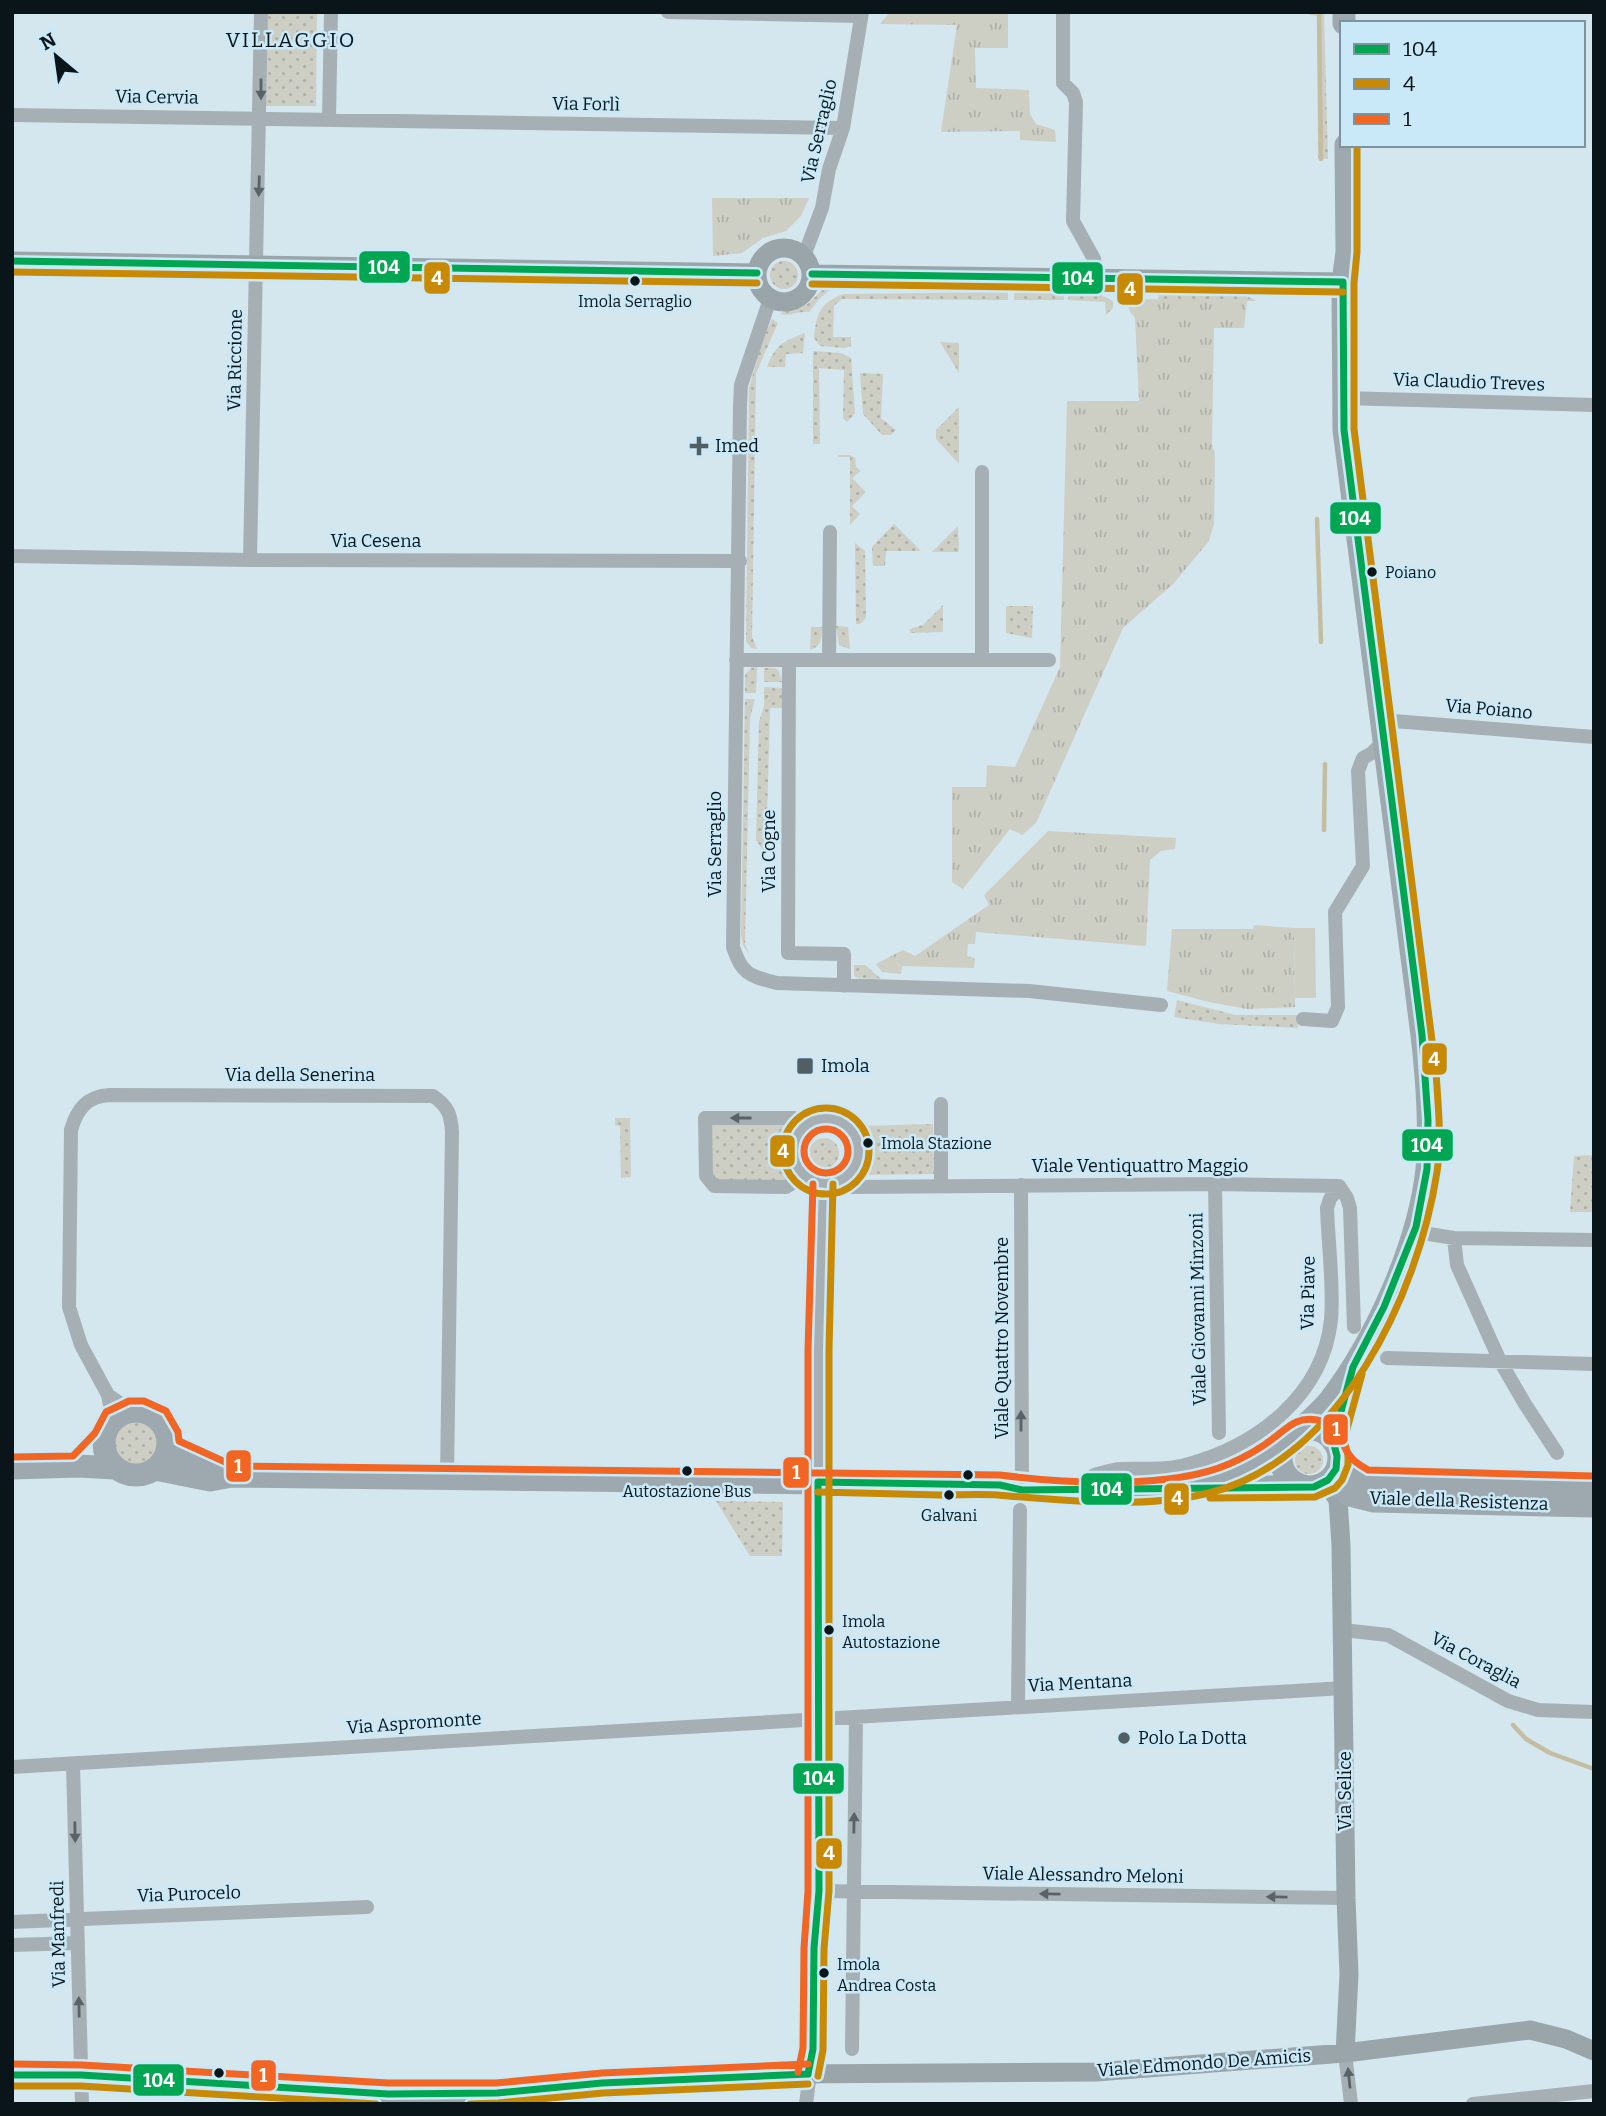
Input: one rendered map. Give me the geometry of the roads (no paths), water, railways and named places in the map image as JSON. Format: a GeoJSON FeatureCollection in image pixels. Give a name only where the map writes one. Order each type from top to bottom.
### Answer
{"type":"FeatureCollection","features":[{"type":"Feature","properties":{"kind":"main road"},"geometry":{"type":"LineString","coordinates":[[1186,1487],[1234,1473],[1253,1464],[1293,1436],[1328,1402],[1353,1367],[1384,1307],[1416,1227],[1427,1169],[1426,1072],[1344,430],[1342,398],[1343,282],[1347,252],[1346,147]]}},
{"type":"Feature","properties":{"kind":"main road"},"geometry":{"type":"LineString","coordinates":[[1327,1470],[1353,1367]]}},
{"type":"Feature","properties":{"kind":"main road"},"geometry":{"type":"LineString","coordinates":[[12,1468],[115,1468],[132,1475],[141,1475],[155,1469],[166,1457],[168,1436],[159,1419],[141,1411],[116,1423],[78,1466]]}},
{"type":"Feature","properties":{"kind":"main road"},"geometry":{"type":"LineString","coordinates":[[115,1468],[104,1450],[116,1423]]}},
{"type":"Feature","properties":{"kind":"main road"},"geometry":{"type":"LineString","coordinates":[[1318,1430],[1327,1470],[1292,1480],[1286,1474],[1281,1458],[1293,1436],[1318,1430]]}},
{"type":"Feature","properties":{"kind":"main road"},"geometry":{"type":"LineString","coordinates":[[169,1447],[232,1476]]}},
{"type":"Feature","properties":{"kind":"main road"},"geometry":{"type":"LineString","coordinates":[[155,1469],[210,1480],[232,1476],[447,1477],[1000,1485],[1021,1500],[1186,1487],[1327,1470]]}},
{"type":"Feature","properties":{"kind":"main road","name":"Viale della Resistenza"},"geometry":{"type":"LineString","coordinates":[[1327,1470],[1354,1474],[1375,1482],[1594,1487]]}},
{"type":"Feature","properties":{"kind":"main road","name":"Viale della Resistenza"},"geometry":{"type":"LineString","coordinates":[[1327,1470],[1350,1495],[1374,1501],[1594,1506]]}},
{"type":"Feature","properties":{"kind":"street","name":"Via Riccione"},"geometry":{"type":"LineString","coordinates":[[250,560],[261,12]]}},
{"type":"Feature","properties":{"kind":"street"},"geometry":{"type":"LineString","coordinates":[[329,119],[331,12]]}},
{"type":"Feature","properties":{"kind":"street"},"geometry":{"type":"LineString","coordinates":[[668,12],[862,14]]}},
{"type":"Feature","properties":{"kind":"street"},"geometry":{"type":"LineString","coordinates":[[1063,12],[1063,83],[1073,93],[1076,102],[1073,221],[1094,259],[1097,277]]}},
{"type":"Feature","properties":{"kind":"street","name":"Via Serraglio"},"geometry":{"type":"LineString","coordinates":[[808,265],[830,169],[843,128],[862,14]]}},
{"type":"Feature","properties":{"kind":"street","name":"Via Cervia"},"geometry":{"type":"LineString","coordinates":[[12,115],[329,119]]}},
{"type":"Feature","properties":{"kind":"street","name":"Via Forlì"},"geometry":{"type":"LineString","coordinates":[[329,119],[843,128]]}},
{"type":"Feature","properties":{"kind":"street"},"geometry":{"type":"LineString","coordinates":[[790,248],[808,265],[811,282],[802,296],[786,302],[770,299],[760,288],[757,272],[762,258],[775,249],[790,248]]}},
{"type":"Feature","properties":{"kind":"street"},"geometry":{"type":"LineString","coordinates":[[12,261],[757,272]]}},
{"type":"Feature","properties":{"kind":"street"},"geometry":{"type":"LineString","coordinates":[[808,265],[1097,277],[1343,282]]}},
{"type":"Feature","properties":{"kind":"street","name":"Via Serraglio"},"geometry":{"type":"LineString","coordinates":[[770,299],[741,385],[733,947],[739,965],[754,977],[778,983],[1029,991],[1161,1005]]}},
{"type":"Feature","properties":{"kind":"street","name":"Via Claudio Treves"},"geometry":{"type":"LineString","coordinates":[[1342,398],[1594,405]]}},
{"type":"Feature","properties":{"kind":"street"},"geometry":{"type":"LineString","coordinates":[[982,472],[982,660]]}},
{"type":"Feature","properties":{"kind":"street"},"geometry":{"type":"LineString","coordinates":[[829,660],[830,532]]}},
{"type":"Feature","properties":{"kind":"street","name":"Via Cesena"},"geometry":{"type":"LineString","coordinates":[[12,556],[250,560],[740,561]]}},
{"type":"Feature","properties":{"kind":"street"},"geometry":{"type":"LineString","coordinates":[[736,660],[1049,660]]}},
{"type":"Feature","properties":{"kind":"street","name":"Via Cogne"},"geometry":{"type":"LineString","coordinates":[[789,660],[788,953],[844,954],[845,986]]}},
{"type":"Feature","properties":{"kind":"street"},"geometry":{"type":"LineString","coordinates":[[1303,1019],[1332,1021],[1338,1007],[1335,912],[1363,866],[1358,771],[1363,758],[1383,731]]}},
{"type":"Feature","properties":{"kind":"street","name":"Via Poiano"},"geometry":{"type":"LineString","coordinates":[[1383,731],[1594,737]]}},
{"type":"Feature","properties":{"kind":"street","name":"Via della Senerina"},"geometry":{"type":"LineString","coordinates":[[116,1423],[108,1395],[81,1345],[69,1307],[71,1130],[76,1115],[84,1104],[94,1097],[110,1094],[433,1097],[444,1104],[450,1114],[452,1132],[447,1477]]}},
{"type":"Feature","properties":{"kind":"street"},"geometry":{"type":"LineString","coordinates":[[938,1185],[941,1104]]}},
{"type":"Feature","properties":{"kind":"street"},"geometry":{"type":"LineString","coordinates":[[804,1176],[786,1187],[714,1186],[706,1176],[705,1118],[794,1118],[808,1124]]}},
{"type":"Feature","properties":{"kind":"street"},"geometry":{"type":"LineString","coordinates":[[834,1119],[854,1134],[858,1142],[858,1160],[849,1175],[842,1180],[823,1184],[804,1176],[798,1168],[793,1149],[796,1139],[808,1124],[817,1120],[834,1119]]}},
{"type":"Feature","properties":{"kind":"street","name":"Viale Ventiquattro Maggio"},"geometry":{"type":"LineString","coordinates":[[842,1180],[853,1187],[1215,1184],[1339,1186]]}},
{"type":"Feature","properties":{"kind":"street"},"geometry":{"type":"LineString","coordinates":[[806,2104],[813,2049],[814,1948],[819,1891],[818,1350],[823,1184]]}},
{"type":"Feature","properties":{"kind":"street","name":"Viale Giovanni Minzoni"},"geometry":{"type":"LineString","coordinates":[[1215,1184],[1219,1433]]}},
{"type":"Feature","properties":{"kind":"street","name":"Viale Quattro Novembre"},"geometry":{"type":"LineString","coordinates":[[1018,1706],[1021,1185]]}},
{"type":"Feature","properties":{"kind":"street"},"geometry":{"type":"LineString","coordinates":[[1339,1186],[1350,1208],[1354,1327]]}},
{"type":"Feature","properties":{"kind":"street","name":"Via Piave"},"geometry":{"type":"LineString","coordinates":[[1094,1475],[1117,1469],[1187,1465],[1218,1455],[1269,1426],[1298,1399],[1320,1364],[1331,1320],[1327,1208],[1339,1186]]}},
{"type":"Feature","properties":{"kind":"street"},"geometry":{"type":"LineString","coordinates":[[1416,1227],[1429,1234],[1454,1238],[1594,1240]]}},
{"type":"Feature","properties":{"kind":"street"},"geometry":{"type":"LineString","coordinates":[[1454,1238],[1457,1265],[1500,1361],[1557,1453]]}},
{"type":"Feature","properties":{"kind":"street"},"geometry":{"type":"LineString","coordinates":[[1387,1358],[1594,1364]]}},
{"type":"Feature","properties":{"kind":"street","name":"Via Selice"},"geometry":{"type":"LineString","coordinates":[[1327,1470],[1338,1500],[1343,1630],[1349,1975],[1345,2053],[1351,2104]]}},
{"type":"Feature","properties":{"kind":"street","name":"Via Coraglia"},"geometry":{"type":"LineString","coordinates":[[1343,1630],[1388,1635],[1508,1701],[1538,1710],[1594,1712]]}},
{"type":"Feature","properties":{"kind":"street","name":"Via Mentana"},"geometry":{"type":"LineString","coordinates":[[817,1721],[1018,1706],[1345,1688]]}},
{"type":"Feature","properties":{"kind":"street"},"geometry":{"type":"LineString","coordinates":[[852,2049],[856,1718]]}},
{"type":"Feature","properties":{"kind":"street","name":"Via Aspromonte"},"geometry":{"type":"LineString","coordinates":[[12,1767],[817,1721]]}},
{"type":"Feature","properties":{"kind":"street","name":"Via Manfredi"},"geometry":{"type":"LineString","coordinates":[[73,1764],[82,2104]]}},
{"type":"Feature","properties":{"kind":"street","name":"Viale Alessandro Meloni"},"geometry":{"type":"LineString","coordinates":[[819,1891],[1346,1898]]}},
{"type":"Feature","properties":{"kind":"street","name":"Via Purocelo"},"geometry":{"type":"LineString","coordinates":[[12,1922],[367,1907]]}},
{"type":"Feature","properties":{"kind":"street"},"geometry":{"type":"LineString","coordinates":[[12,1945],[78,1943]]}},
{"type":"Feature","properties":{"kind":"street","name":"Viale Edmondo De Amicis"},"geometry":{"type":"LineString","coordinates":[[12,2075],[81,2075],[497,2098],[603,2083],[808,2074],[1096,2072],[1345,2053],[1530,2030],[1566,2039],[1594,2051]]}},
{"type":"Feature","properties":{"kind":"street"},"geometry":{"type":"LineString","coordinates":[[1473,2104],[1594,2091]]}},
{"type":"Feature","properties":{"kind":"waterway"},"geometry":{"type":"LineString","coordinates":[[1319,12],[1321,159]]}},
{"type":"Feature","properties":{"kind":"waterway"},"geometry":{"type":"LineString","coordinates":[[1317,519],[1321,642]]}},
{"type":"Feature","properties":{"kind":"waterway"},"geometry":{"type":"LineString","coordinates":[[1324,830],[1325,764]]}},
{"type":"Feature","properties":{"kind":"waterway"},"geometry":{"type":"LineString","coordinates":[[1513,1725],[1526,1739],[1550,1753],[1594,1769]]}},
{"type":"Feature","properties":{"kind":"place","name":"Imola Serraglio"},"geometry":{"type":"Point","coordinates":[635,281]}},
{"type":"Feature","properties":{"kind":"place","name":"Imed"},"geometry":{"type":"Point","coordinates":[699,446]}},
{"type":"Feature","properties":{"kind":"place","name":"Poiano"},"geometry":{"type":"Point","coordinates":[1372,572]}},
{"type":"Feature","properties":{"kind":"place","name":"Imola"},"geometry":{"type":"Point","coordinates":[805,1066]}},
{"type":"Feature","properties":{"kind":"place","name":"Imola Stazione"},"geometry":{"type":"Point","coordinates":[868,1143]}},
{"type":"Feature","properties":{"kind":"place","name":"Autostazione Bus"},"geometry":{"type":"Point","coordinates":[687,1471]}},
{"type":"Feature","properties":{"kind":"place","name":"Galvani"},"geometry":{"type":"Point","coordinates":[949,1495]}},
{"type":"Feature","properties":{"kind":"place","name":"Imola Autostazione"},"geometry":{"type":"Point","coordinates":[829,1630]}},
{"type":"Feature","properties":{"kind":"place","name":"Polo La Dotta"},"geometry":{"type":"Point","coordinates":[1124,1738]}},
{"type":"Feature","properties":{"kind":"place","name":"Imola Andrea Costa"},"geometry":{"type":"Point","coordinates":[824,1973]}},
{"type":"Feature","properties":{"kind":"district","name":"VILLAGGIO"},"geometry":{"type":"Point","coordinates":[291,40]}}]}
